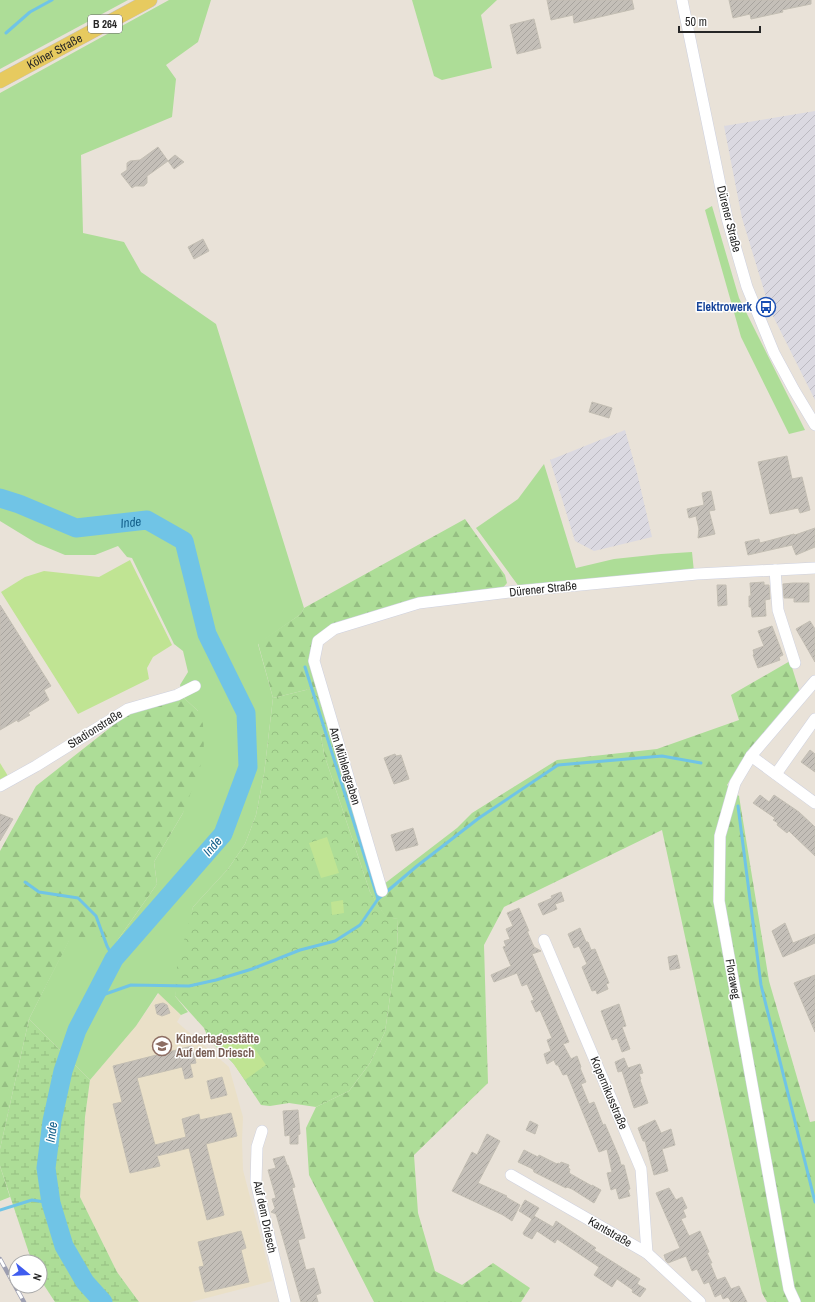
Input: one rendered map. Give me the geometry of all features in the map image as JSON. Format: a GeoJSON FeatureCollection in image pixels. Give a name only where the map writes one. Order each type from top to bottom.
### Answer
{"type":"FeatureCollection","features":[{"type":"Feature","properties":{"kind":"main road","name":"Kölner Straße"},"geometry":{"type":"LineString","coordinates":[[0,80],[150,0]]}},
{"type":"Feature","properties":{"kind":"street","name":"Dürener Straße"},"geometry":{"type":"LineString","coordinates":[[682,0],[727,218],[747,287],[774,353],[815,425]]}},
{"type":"Feature","properties":{"kind":"street","name":"Dürener Straße"},"geometry":{"type":"LineString","coordinates":[[318,641],[334,629],[419,603],[517,591],[665,577],[815,568]]}},
{"type":"Feature","properties":{"kind":"street"},"geometry":{"type":"LineString","coordinates":[[775,570],[778,610],[795,662]]}},
{"type":"Feature","properties":{"kind":"street","name":"Am Mühlengraben"},"geometry":{"type":"LineString","coordinates":[[318,641],[314,661],[382,890]]}},
{"type":"Feature","properties":{"kind":"street","name":"Floraweg"},"geometry":{"type":"LineString","coordinates":[[795,1302],[789,1289],[719,901],[720,836],[735,783],[751,756],[815,681]]}},
{"type":"Feature","properties":{"kind":"street","name":"Stadionstraße"},"geometry":{"type":"LineString","coordinates":[[0,786],[36,766],[128,709],[177,695],[195,686]]}},
{"type":"Feature","properties":{"kind":"street"},"geometry":{"type":"LineString","coordinates":[[776,774],[815,719]]}},
{"type":"Feature","properties":{"kind":"street"},"geometry":{"type":"LineString","coordinates":[[751,756],[815,802]]}},
{"type":"Feature","properties":{"kind":"street","name":"Kopernikusstraße"},"geometry":{"type":"LineString","coordinates":[[544,940],[641,1169],[647,1253]]}},
{"type":"Feature","properties":{"kind":"street","name":"Auf dem Driesch"},"geometry":{"type":"LineString","coordinates":[[262,1131],[257,1148],[256,1182],[285,1302]]}},
{"type":"Feature","properties":{"kind":"street","name":"Kantstraße"},"geometry":{"type":"LineString","coordinates":[[511,1175],[647,1253],[700,1302]]}},
{"type":"Feature","properties":{"kind":"shaded area"},"geometry":{"type":"Polygon","coordinates":[[[815,111],[815,400],[770,310],[742,218],[724,126],[815,111]]]}},
{"type":"Feature","properties":{"kind":"shaded area"},"geometry":{"type":"Polygon","coordinates":[[[625,430],[652,537],[594,551],[575,541],[550,460],[625,430]]]}},
{"type":"Feature","properties":{"kind":"shaded area"},"geometry":{"type":"Polygon","coordinates":[[[159,993],[181,1015],[177,1022],[229,1067],[243,1117],[243,1170],[272,1281],[191,1302],[139,1302],[117,1272],[80,1197],[85,1117],[90,1080],[136,1026],[159,993]]]}},
{"type":"Feature","properties":{"kind":"green space"},"geometry":{"type":"Polygon","coordinates":[[[0,0],[128,0],[0,69],[0,0]]]}},
{"type":"Feature","properties":{"kind":"green space"},"geometry":{"type":"Polygon","coordinates":[[[169,0],[211,0],[198,42],[166,65],[176,79],[172,117],[81,155],[83,233],[124,242],[141,272],[216,324],[304,608],[301,614],[258,644],[273,698],[264,774],[256,815],[245,844],[228,869],[193,907],[175,996],[188,1012],[181,1015],[158,993],[136,1026],[90,1080],[29,1019],[69,940],[117,941],[157,884],[154,862],[183,813],[198,711],[183,697],[180,685],[188,672],[183,651],[174,644],[132,558],[127,557],[118,546],[95,555],[65,555],[36,543],[0,521],[0,93],[169,0]]]}},
{"type":"Feature","properties":{"kind":"green space"},"geometry":{"type":"Polygon","coordinates":[[[412,0],[497,0],[481,15],[492,68],[442,80],[434,76],[412,0]]]}},
{"type":"Feature","properties":{"kind":"green space"},"geometry":{"type":"Polygon","coordinates":[[[712,206],[739,298],[805,430],[789,434],[741,337],[705,210],[712,206]]]}},
{"type":"Feature","properties":{"kind":"green space"},"geometry":{"type":"Polygon","coordinates":[[[544,464],[576,568],[614,559],[692,552],[694,572],[520,588],[476,528],[518,499],[544,464]]]}},
{"type":"Feature","properties":{"kind":"green space"},"geometry":{"type":"Polygon","coordinates":[[[465,519],[505,575],[507,583],[501,590],[419,599],[315,639],[318,687],[273,698],[258,643],[301,614],[304,608],[465,519]]]}},
{"type":"Feature","properties":{"kind":"green space"},"geometry":{"type":"Polygon","coordinates":[[[130,560],[172,645],[153,657],[147,668],[149,679],[78,714],[1,592],[25,577],[44,571],[99,577],[130,560]]]}},
{"type":"Feature","properties":{"kind":"green space"},"geometry":{"type":"Polygon","coordinates":[[[790,661],[800,693],[748,752],[727,785],[739,796],[769,981],[810,1122],[815,1121],[815,1302],[767,1302],[762,1293],[662,830],[504,907],[484,945],[488,1083],[414,1155],[418,1213],[435,1271],[462,1285],[493,1263],[530,1288],[521,1302],[374,1302],[309,1175],[306,1128],[316,1107],[349,1091],[370,1063],[385,1032],[397,948],[398,919],[386,918],[370,892],[324,754],[321,735],[332,730],[384,884],[457,828],[472,813],[557,760],[657,749],[739,720],[731,695],[790,661]]]}},
{"type":"Feature","properties":{"kind":"green space"},"geometry":{"type":"Polygon","coordinates":[[[318,687],[332,730],[321,735],[324,754],[370,892],[386,917],[398,919],[397,948],[385,1032],[370,1063],[349,1091],[316,1107],[289,1103],[270,1106],[261,1105],[234,1064],[209,1040],[204,1028],[175,996],[177,966],[193,907],[228,869],[245,844],[256,815],[264,774],[273,698],[318,687]]]}},
{"type":"Feature","properties":{"kind":"green space"},"geometry":{"type":"Polygon","coordinates":[[[183,697],[198,711],[203,724],[204,752],[199,771],[183,813],[154,862],[157,884],[117,941],[69,941],[29,1019],[0,1149],[0,851],[36,786],[130,712],[183,697]]]}},
{"type":"Feature","properties":{"kind":"green space"},"geometry":{"type":"Polygon","coordinates":[[[0,763],[8,776],[0,781],[0,763]]]}},
{"type":"Feature","properties":{"kind":"green space"},"geometry":{"type":"Polygon","coordinates":[[[327,837],[339,873],[321,878],[309,843],[327,837]]]}},
{"type":"Feature","properties":{"kind":"green space"},"geometry":{"type":"Polygon","coordinates":[[[343,900],[344,913],[332,915],[331,902],[343,900]]]}},
{"type":"Feature","properties":{"kind":"green space"},"geometry":{"type":"Polygon","coordinates":[[[29,1019],[90,1080],[85,1117],[80,1197],[117,1272],[139,1302],[55,1302],[48,1291],[48,1254],[29,1254],[0,1166],[0,1149],[29,1019]]]}},
{"type":"Feature","properties":{"kind":"green space"},"geometry":{"type":"Polygon","coordinates":[[[242,1030],[266,1065],[245,1080],[220,1045],[242,1030]]]}},
{"type":"Feature","properties":{"kind":"green space"},"geometry":{"type":"Polygon","coordinates":[[[0,1166],[10,1197],[0,1201],[0,1166]]]}},
{"type":"Feature","properties":{"kind":"building"},"geometry":{"type":"Polygon","coordinates":[[[547,0],[632,0],[634,9],[574,23],[573,15],[551,20],[547,0]]]}},
{"type":"Feature","properties":{"kind":"building"},"geometry":{"type":"Polygon","coordinates":[[[729,0],[811,0],[811,4],[782,10],[783,12],[751,19],[750,14],[733,18],[729,0]]]}},
{"type":"Feature","properties":{"kind":"building"},"geometry":{"type":"Polygon","coordinates":[[[534,19],[541,48],[517,54],[510,25],[534,19]]]}},
{"type":"Feature","properties":{"kind":"building"},"geometry":{"type":"Polygon","coordinates":[[[158,147],[168,161],[147,176],[147,183],[144,186],[135,186],[132,188],[121,174],[127,170],[127,163],[130,161],[140,160],[158,147]]]}},
{"type":"Feature","properties":{"kind":"building"},"geometry":{"type":"Polygon","coordinates":[[[175,155],[184,162],[174,169],[168,161],[175,155]]]}},
{"type":"Feature","properties":{"kind":"building"},"geometry":{"type":"Polygon","coordinates":[[[203,239],[209,251],[194,259],[188,247],[203,239]]]}},
{"type":"Feature","properties":{"kind":"building"},"geometry":{"type":"Polygon","coordinates":[[[592,402],[612,408],[609,418],[589,412],[592,402]]]}},
{"type":"Feature","properties":{"kind":"building"},"geometry":{"type":"Polygon","coordinates":[[[787,456],[792,479],[802,477],[810,510],[800,513],[798,508],[770,514],[758,462],[787,456]]]}},
{"type":"Feature","properties":{"kind":"building"},"geometry":{"type":"Polygon","coordinates":[[[711,491],[715,510],[709,511],[715,534],[698,538],[699,529],[696,516],[689,518],[687,509],[704,505],[702,493],[711,491]]]}},
{"type":"Feature","properties":{"kind":"building"},"geometry":{"type":"Polygon","coordinates":[[[815,528],[815,547],[796,555],[792,545],[748,555],[745,542],[759,539],[760,543],[795,535],[815,528]]]}},
{"type":"Feature","properties":{"kind":"building"},"geometry":{"type":"Polygon","coordinates":[[[764,582],[764,585],[769,585],[770,599],[765,600],[766,616],[752,617],[751,607],[749,607],[749,596],[751,596],[750,583],[764,582]]]}},
{"type":"Feature","properties":{"kind":"building"},"geometry":{"type":"Polygon","coordinates":[[[809,583],[809,602],[794,602],[794,598],[784,598],[783,584],[809,583]]]}},
{"type":"Feature","properties":{"kind":"building"},"geometry":{"type":"Polygon","coordinates":[[[717,585],[726,585],[727,605],[718,606],[717,585]]]}},
{"type":"Feature","properties":{"kind":"building"},"geometry":{"type":"Polygon","coordinates":[[[0,605],[51,686],[44,690],[49,700],[28,713],[30,715],[18,722],[17,720],[0,730],[0,605]]]}},
{"type":"Feature","properties":{"kind":"building"},"geometry":{"type":"Polygon","coordinates":[[[810,621],[815,629],[815,662],[796,629],[810,621]]]}},
{"type":"Feature","properties":{"kind":"building"},"geometry":{"type":"Polygon","coordinates":[[[772,626],[783,655],[779,657],[780,660],[758,668],[753,655],[753,650],[764,646],[758,631],[772,626]]]}},
{"type":"Feature","properties":{"kind":"building"},"geometry":{"type":"Polygon","coordinates":[[[810,750],[815,754],[815,772],[801,762],[810,750]]]}},
{"type":"Feature","properties":{"kind":"building"},"geometry":{"type":"Polygon","coordinates":[[[395,754],[396,756],[401,755],[409,779],[394,784],[384,758],[395,754]]]}},
{"type":"Feature","properties":{"kind":"building"},"geometry":{"type":"Polygon","coordinates":[[[760,795],[769,802],[774,795],[799,812],[815,827],[815,856],[789,831],[787,833],[777,825],[778,823],[773,820],[775,818],[753,803],[760,795]]]}},
{"type":"Feature","properties":{"kind":"building"},"geometry":{"type":"Polygon","coordinates":[[[0,814],[13,819],[0,841],[0,814]]]}},
{"type":"Feature","properties":{"kind":"building"},"geometry":{"type":"Polygon","coordinates":[[[413,828],[418,845],[396,851],[391,835],[413,828]]]}},
{"type":"Feature","properties":{"kind":"building"},"geometry":{"type":"Polygon","coordinates":[[[561,892],[564,901],[555,904],[557,909],[543,915],[538,904],[561,892]]]}},
{"type":"Feature","properties":{"kind":"building"},"geometry":{"type":"Polygon","coordinates":[[[519,908],[534,947],[541,951],[532,954],[569,1042],[563,1044],[571,1059],[577,1056],[586,1082],[581,1084],[589,1104],[594,1102],[603,1125],[605,1124],[621,1165],[624,1165],[630,1189],[628,1190],[630,1196],[619,1199],[616,1188],[611,1190],[607,1173],[612,1172],[607,1149],[599,1152],[567,1074],[563,1075],[554,1060],[547,1064],[544,1054],[551,1051],[547,1040],[552,1038],[540,1010],[536,1012],[531,1001],[534,1000],[527,984],[522,986],[517,973],[494,982],[491,975],[511,966],[503,947],[506,946],[504,941],[510,939],[506,929],[513,926],[507,913],[519,908]]]}},
{"type":"Feature","properties":{"kind":"building"},"geometry":{"type":"Polygon","coordinates":[[[785,923],[793,943],[815,934],[815,943],[783,957],[772,931],[785,923]]]}},
{"type":"Feature","properties":{"kind":"building"},"geometry":{"type":"Polygon","coordinates":[[[580,928],[591,950],[595,949],[609,983],[606,984],[608,989],[597,994],[596,990],[592,991],[582,967],[587,964],[579,946],[574,948],[568,934],[580,928]]]}},
{"type":"Feature","properties":{"kind":"building"},"geometry":{"type":"Polygon","coordinates":[[[677,955],[680,968],[670,970],[668,957],[677,955]]]}},
{"type":"Feature","properties":{"kind":"building"},"geometry":{"type":"Polygon","coordinates":[[[815,975],[815,1032],[794,983],[815,975]]]}},
{"type":"Feature","properties":{"kind":"building"},"geometry":{"type":"Polygon","coordinates":[[[163,1003],[167,1005],[170,1013],[162,1016],[157,1014],[155,1005],[163,1003]]]}},
{"type":"Feature","properties":{"kind":"building"},"geometry":{"type":"Polygon","coordinates":[[[619,1004],[626,1026],[622,1027],[630,1049],[622,1052],[617,1038],[612,1040],[601,1011],[619,1004]]]}},
{"type":"Feature","properties":{"kind":"building"},"geometry":{"type":"Polygon","coordinates":[[[192,1046],[196,1063],[190,1064],[193,1077],[185,1079],[182,1067],[137,1078],[155,1145],[186,1137],[182,1119],[199,1114],[200,1120],[231,1113],[237,1136],[206,1144],[224,1215],[207,1220],[189,1148],[157,1156],[160,1166],[130,1173],[113,1104],[122,1102],[113,1066],[192,1046]]]}},
{"type":"Feature","properties":{"kind":"building"},"geometry":{"type":"Polygon","coordinates":[[[624,1058],[628,1068],[640,1064],[643,1073],[639,1074],[640,1080],[648,1103],[634,1108],[622,1071],[618,1072],[615,1062],[624,1058]]]}},
{"type":"Feature","properties":{"kind":"building"},"geometry":{"type":"Polygon","coordinates":[[[222,1077],[227,1095],[211,1099],[207,1081],[222,1077]]]}},
{"type":"Feature","properties":{"kind":"building"},"geometry":{"type":"Polygon","coordinates":[[[298,1110],[300,1134],[298,1135],[298,1144],[290,1144],[290,1135],[285,1136],[283,1111],[298,1110]]]}},
{"type":"Feature","properties":{"kind":"building"},"geometry":{"type":"Polygon","coordinates":[[[655,1120],[661,1133],[671,1129],[675,1145],[662,1149],[668,1171],[654,1175],[645,1141],[643,1141],[638,1128],[655,1120]]]}},
{"type":"Feature","properties":{"kind":"building"},"geometry":{"type":"Polygon","coordinates":[[[530,1121],[538,1125],[535,1134],[526,1130],[530,1121]]]}},
{"type":"Feature","properties":{"kind":"building"},"geometry":{"type":"Polygon","coordinates":[[[487,1134],[500,1141],[478,1183],[507,1196],[506,1197],[520,1205],[512,1221],[503,1215],[452,1191],[472,1152],[477,1155],[487,1134]]]}},
{"type":"Feature","properties":{"kind":"building"},"geometry":{"type":"Polygon","coordinates":[[[524,1150],[538,1157],[539,1155],[557,1164],[560,1164],[561,1162],[569,1165],[569,1173],[601,1190],[594,1203],[572,1189],[566,1188],[534,1172],[533,1169],[518,1162],[524,1150]]]}},
{"type":"Feature","properties":{"kind":"building"},"geometry":{"type":"Polygon","coordinates":[[[284,1156],[295,1187],[292,1188],[305,1238],[298,1240],[306,1270],[314,1268],[321,1293],[316,1295],[318,1302],[301,1302],[276,1214],[271,1212],[275,1208],[272,1199],[276,1198],[268,1170],[276,1168],[273,1159],[284,1156]]]}},
{"type":"Feature","properties":{"kind":"building"},"geometry":{"type":"Polygon","coordinates":[[[669,1188],[676,1200],[682,1197],[687,1208],[683,1210],[686,1217],[681,1219],[689,1236],[700,1231],[709,1252],[707,1253],[712,1263],[710,1263],[717,1280],[725,1277],[731,1289],[739,1286],[747,1302],[731,1302],[728,1297],[723,1299],[721,1294],[715,1297],[709,1282],[704,1284],[697,1269],[692,1271],[686,1256],[668,1263],[666,1261],[664,1255],[680,1248],[656,1193],[669,1188]]]}},
{"type":"Feature","properties":{"kind":"building"},"geometry":{"type":"Polygon","coordinates":[[[525,1200],[539,1208],[532,1219],[519,1211],[525,1200]]]}},
{"type":"Feature","properties":{"kind":"building"},"geometry":{"type":"Polygon","coordinates":[[[534,1216],[553,1227],[556,1221],[596,1248],[594,1250],[640,1279],[637,1284],[646,1289],[640,1297],[617,1279],[612,1287],[594,1275],[599,1267],[557,1239],[555,1243],[537,1231],[532,1239],[524,1235],[523,1233],[534,1216]]]}},
{"type":"Feature","properties":{"kind":"building"},"geometry":{"type":"Polygon","coordinates":[[[241,1231],[246,1248],[241,1250],[249,1282],[205,1292],[199,1267],[204,1266],[198,1242],[241,1231]]]}},
{"type":"Feature","properties":{"kind":"waterway"},"geometry":{"type":"LineString","coordinates":[[6,33],[30,12],[52,0]]}},
{"type":"Feature","properties":{"kind":"waterway","name":"Inde"},"geometry":{"type":"LineString","coordinates":[[0,498],[19,504],[76,528],[147,520],[184,541],[207,634],[246,713],[248,767],[223,834],[114,959],[77,1030],[63,1071],[52,1121],[46,1168],[51,1203],[64,1246],[85,1282],[103,1302]]}},
{"type":"Feature","properties":{"kind":"waterway"},"geometry":{"type":"LineString","coordinates":[[94,998],[131,985],[189,986],[216,980],[252,969],[300,950],[335,941],[360,925],[378,899],[305,667]]}},
{"type":"Feature","properties":{"kind":"waterway"},"geometry":{"type":"LineString","coordinates":[[378,899],[417,866],[479,818],[558,765],[662,756],[701,763]]}},
{"type":"Feature","properties":{"kind":"waterway"},"geometry":{"type":"LineString","coordinates":[[738,806],[761,985],[815,1202]]}},
{"type":"Feature","properties":{"kind":"waterway"},"geometry":{"type":"LineString","coordinates":[[25,882],[39,892],[78,898],[96,916],[107,946],[114,959]]}},
{"type":"Feature","properties":{"kind":"waterway"},"geometry":{"type":"LineString","coordinates":[[0,1210],[32,1200],[51,1203]]}},
{"type":"Feature","properties":{"kind":"railway"},"geometry":{"type":"LineString","coordinates":[[0,1259],[24,1302]]}},
{"type":"Feature","properties":{"kind":"place","name":"Elektrowerk"},"geometry":{"type":"Point","coordinates":[766,307]}},
{"type":"Feature","properties":{"kind":"place","name":"Kindertagesstätte Auf dem Driesch"},"geometry":{"type":"Point","coordinates":[162,1046]}}]}
